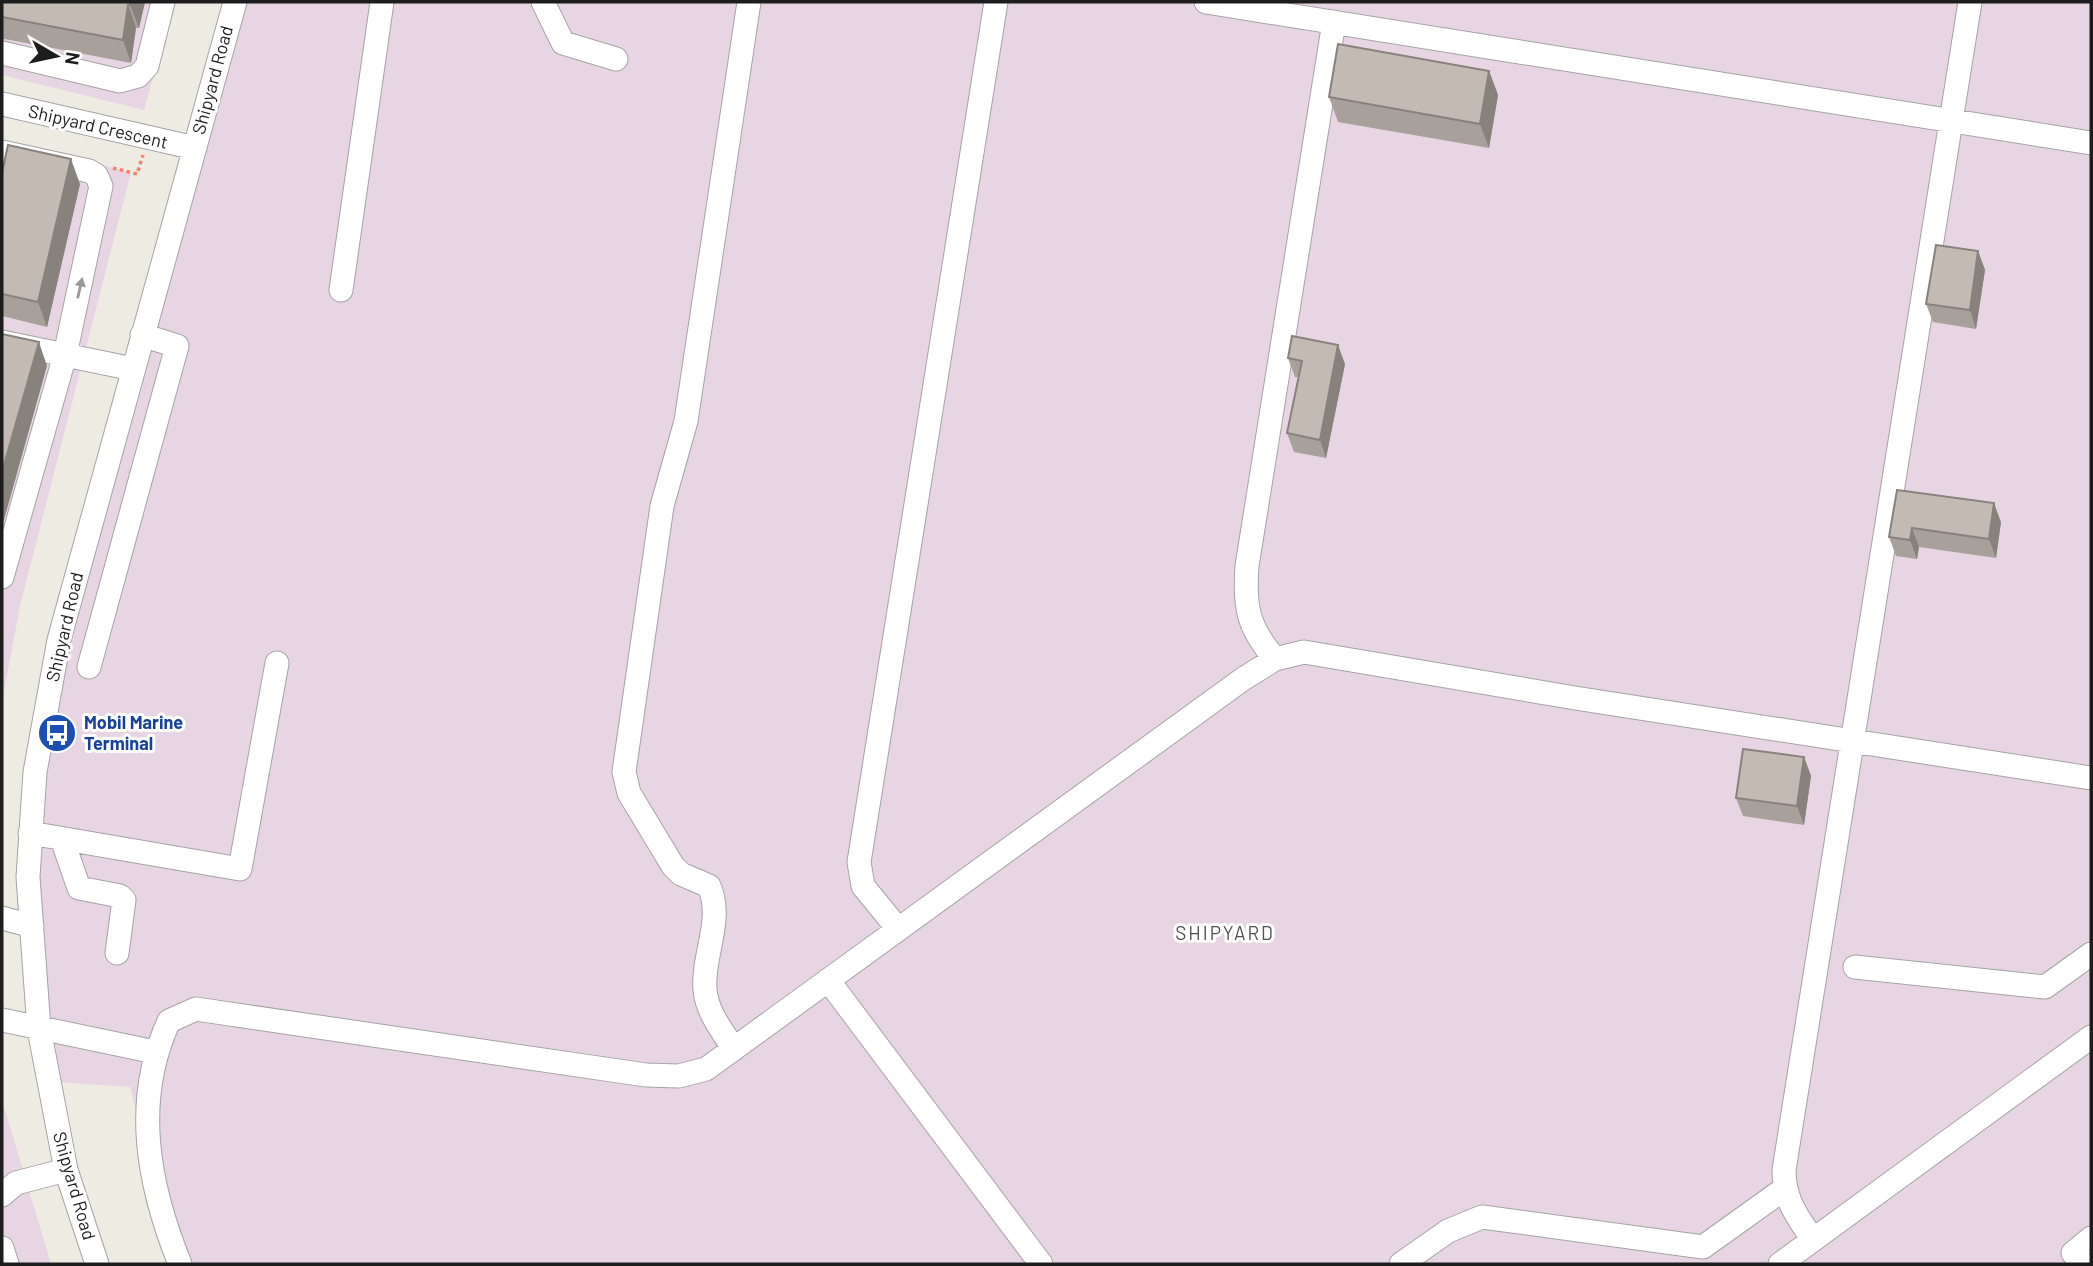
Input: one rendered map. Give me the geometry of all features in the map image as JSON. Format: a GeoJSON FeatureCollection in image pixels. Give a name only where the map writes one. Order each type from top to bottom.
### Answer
{"type":"FeatureCollection","features":[{"type":"Feature","properties":{"kind":"street"},"geometry":{"type":"LineString","coordinates":[[2,53],[120,81],[138,76],[147,66],[163,2]]}},
{"type":"Feature","properties":{"kind":"street","name":"Shipyard Road"},"geometry":{"type":"LineString","coordinates":[[97,1264],[66,1171],[39,1028],[28,877],[35,772],[59,640],[235,2]]}},
{"type":"Feature","properties":{"kind":"street"},"geometry":{"type":"LineString","coordinates":[[341,290],[382,2]]}},
{"type":"Feature","properties":{"kind":"street"},"geometry":{"type":"LineString","coordinates":[[543,2],[563,43],[616,59]]}},
{"type":"Feature","properties":{"kind":"street"},"geometry":{"type":"LineString","coordinates":[[734,1049],[711,1013],[704,988],[715,900],[709,886],[681,874],[673,866],[629,793],[624,772],[662,506],[686,421],[749,2]]}},
{"type":"Feature","properties":{"kind":"street"},"geometry":{"type":"LineString","coordinates":[[898,929],[863,886],[859,862],[996,2]]}},
{"type":"Feature","properties":{"kind":"street"},"geometry":{"type":"LineString","coordinates":[[1206,2],[2091,143]]}},
{"type":"Feature","properties":{"kind":"street"},"geometry":{"type":"LineString","coordinates":[[1813,1240],[1789,1205],[1784,1189],[1786,1157],[1970,2]]}},
{"type":"Feature","properties":{"kind":"street"},"geometry":{"type":"LineString","coordinates":[[1275,659],[1256,636],[1245,601],[1247,566],[1334,22]]}},
{"type":"Feature","properties":{"kind":"street","name":"Shipyard Crescent"},"geometry":{"type":"LineString","coordinates":[[2,104],[195,148]]}},
{"type":"Feature","properties":{"kind":"street"},"geometry":{"type":"LineString","coordinates":[[2,152],[89,171],[96,175],[102,186],[65,355],[2,577]]}},
{"type":"Feature","properties":{"kind":"street"},"geometry":{"type":"LineString","coordinates":[[89,667],[177,346],[142,335]]}},
{"type":"Feature","properties":{"kind":"street"},"geometry":{"type":"LineString","coordinates":[[2,342],[133,369]]}},
{"type":"Feature","properties":{"kind":"street"},"geometry":{"type":"LineString","coordinates":[[180,1264],[167,1233],[150,1164],[146,1114],[155,1052],[169,1021],[196,1009],[646,1075],[679,1076],[706,1069],[1242,678],[1275,659],[1304,652],[1575,698],[2091,778]]}},
{"type":"Feature","properties":{"kind":"street"},"geometry":{"type":"LineString","coordinates":[[30,833],[240,869],[277,663]]}},
{"type":"Feature","properties":{"kind":"street"},"geometry":{"type":"LineString","coordinates":[[62,839],[79,888],[120,896],[124,900],[117,953]]}},
{"type":"Feature","properties":{"kind":"street"},"geometry":{"type":"LineString","coordinates":[[2,918],[32,926]]}},
{"type":"Feature","properties":{"kind":"street"},"geometry":{"type":"LineString","coordinates":[[1855,967],[2045,987],[2091,954]]}},
{"type":"Feature","properties":{"kind":"street"},"geometry":{"type":"LineString","coordinates":[[828,980],[1041,1264]]}},
{"type":"Feature","properties":{"kind":"street"},"geometry":{"type":"LineString","coordinates":[[2,1020],[155,1052]]}},
{"type":"Feature","properties":{"kind":"street"},"geometry":{"type":"LineString","coordinates":[[1780,1264],[2091,1037]]}},
{"type":"Feature","properties":{"kind":"street"},"geometry":{"type":"LineString","coordinates":[[2,1195],[16,1184],[66,1171]]}},
{"type":"Feature","properties":{"kind":"street"},"geometry":{"type":"LineString","coordinates":[[1401,1264],[1448,1231],[1482,1217],[1703,1247],[1784,1189]]}},
{"type":"Feature","properties":{"kind":"street"},"geometry":{"type":"LineString","coordinates":[[2082,1264],[2073,1253],[2091,1238]]}},
{"type":"Feature","properties":{"kind":"street"},"geometry":{"type":"LineString","coordinates":[[2,1248],[7,1264]]}},
{"type":"Feature","properties":{"kind":"shaded area"},"geometry":{"type":"Polygon","coordinates":[[[2,2],[174,2],[144,110],[2,75],[2,2]]]}},
{"type":"Feature","properties":{"kind":"shaded area"},"geometry":{"type":"Polygon","coordinates":[[[245,2],[2091,2],[2091,1264],[176,1264],[130,1087],[55,1082],[39,903],[47,729],[245,2]]]}},
{"type":"Feature","properties":{"kind":"shaded area"},"geometry":{"type":"Polygon","coordinates":[[[2,142],[131,172],[20,606],[2,702],[2,142]]]}},
{"type":"Feature","properties":{"kind":"shaded area"},"geometry":{"type":"Polygon","coordinates":[[[2,1100],[51,1264],[2,1264],[2,1100]]]}},
{"type":"Feature","properties":{"kind":"building"},"geometry":{"type":"Polygon","coordinates":[[[2,2],[131,2],[128,5],[123,40],[2,17],[2,2]]]}},
{"type":"Feature","properties":{"kind":"building"},"geometry":{"type":"Polygon","coordinates":[[[1338,44],[1489,71],[1480,124],[1329,97],[1338,44]]]}},
{"type":"Feature","properties":{"kind":"building"},"geometry":{"type":"Polygon","coordinates":[[[8,145],[71,159],[38,302],[2,294],[2,173],[8,145]]]}},
{"type":"Feature","properties":{"kind":"building"},"geometry":{"type":"Polygon","coordinates":[[[1936,245],[1978,251],[1970,310],[1926,304],[1936,245]]]}},
{"type":"Feature","properties":{"kind":"building"},"geometry":{"type":"Polygon","coordinates":[[[2,334],[39,342],[2,472],[2,334]]]}},
{"type":"Feature","properties":{"kind":"building"},"geometry":{"type":"Polygon","coordinates":[[[1292,336],[1338,345],[1320,440],[1287,433],[1302,361],[1288,358],[1292,336]]]}},
{"type":"Feature","properties":{"kind":"building"},"geometry":{"type":"Polygon","coordinates":[[[1897,490],[1994,503],[1989,539],[1912,528],[1910,540],[1889,537],[1897,490]]]}},
{"type":"Feature","properties":{"kind":"building"},"geometry":{"type":"Polygon","coordinates":[[[1743,749],[1804,757],[1797,806],[1736,798],[1743,749]]]}},
{"type":"Feature","properties":{"kind":"place","name":"Mobil Marine Terminal"},"geometry":{"type":"Point","coordinates":[57,733]}},
{"type":"Feature","properties":{"kind":"district","name":"SHIPYARD"},"geometry":{"type":"Point","coordinates":[1225,933]}}]}
